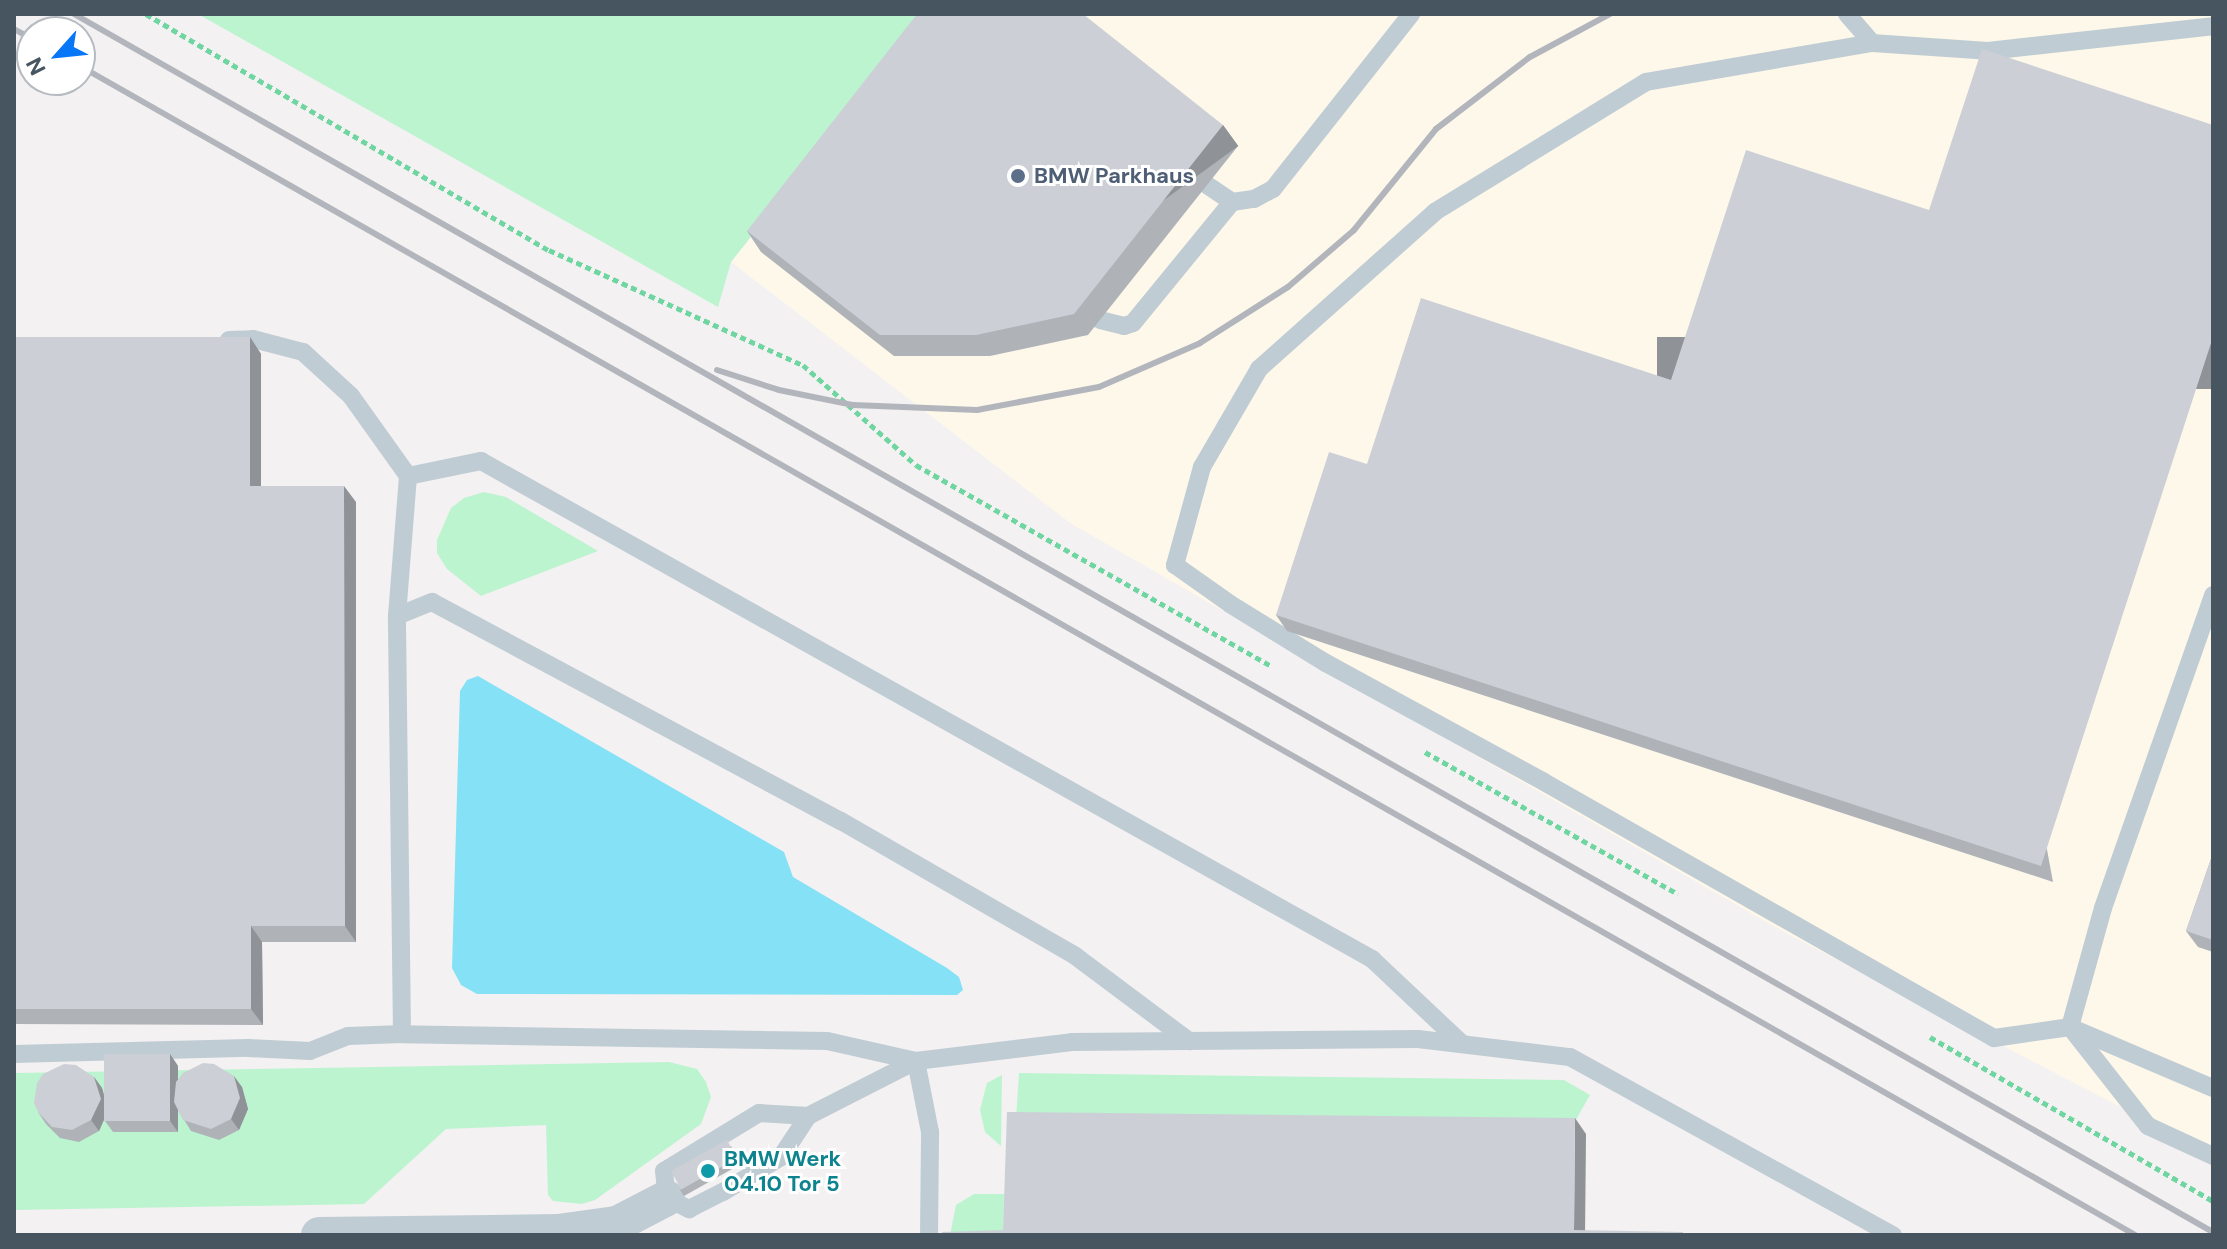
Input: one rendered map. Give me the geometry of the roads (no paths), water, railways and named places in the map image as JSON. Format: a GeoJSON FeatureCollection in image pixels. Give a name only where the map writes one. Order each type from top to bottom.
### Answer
{"type":"FeatureCollection","features":[{"type":"Feature","properties":{"kind":"street"},"geometry":{"type":"LineString","coordinates":[[319,1235],[558,1232],[617,1224],[667,1198]]}},
{"type":"Feature","properties":{"kind":"lane"},"geometry":{"type":"LineString","coordinates":[[1207,185],[1232,202],[1254,199],[1273,189],[1411,14]]}},
{"type":"Feature","properties":{"kind":"lane"},"geometry":{"type":"LineString","coordinates":[[1847,14],[1872,43]]}},
{"type":"Feature","properties":{"kind":"lane"},"geometry":{"type":"LineString","coordinates":[[2213,26],[1988,51],[1872,43],[1646,82],[1435,212],[1259,369],[1202,467],[1175,565],[1230,604],[1326,663],[1544,782],[1994,1038],[2070,1027],[2213,1088]]}},
{"type":"Feature","properties":{"kind":"lane"},"geometry":{"type":"LineString","coordinates":[[1100,320],[1124,326],[1133,323],[1232,202]]}},
{"type":"Feature","properties":{"kind":"lane"},"geometry":{"type":"LineString","coordinates":[[213,341],[253,339],[303,352],[351,396],[408,476],[397,616],[402,1034]]}},
{"type":"Feature","properties":{"kind":"lane"},"geometry":{"type":"LineString","coordinates":[[408,476],[481,461],[1372,959],[1461,1043]]}},
{"type":"Feature","properties":{"kind":"lane"},"geometry":{"type":"LineString","coordinates":[[2070,1027],[2103,908],[2213,595]]}},
{"type":"Feature","properties":{"kind":"lane"},"geometry":{"type":"LineString","coordinates":[[397,616],[432,602],[459,616],[841,821],[1074,955],[1189,1041]]}},
{"type":"Feature","properties":{"kind":"lane"},"geometry":{"type":"LineString","coordinates":[[2070,1027],[2148,1126],[2213,1156]]}},
{"type":"Feature","properties":{"kind":"lane"},"geometry":{"type":"LineString","coordinates":[[14,1054],[248,1048],[310,1051],[348,1036],[402,1034],[827,1041],[916,1061],[1072,1042],[1418,1039],[1461,1043],[1570,1057],[1893,1235]]}},
{"type":"Feature","properties":{"kind":"lane"},"geometry":{"type":"LineString","coordinates":[[808,1116],[759,1113],[664,1171],[667,1198],[689,1209],[723,1192],[781,1157],[808,1116],[916,1061]]}},
{"type":"Feature","properties":{"kind":"lane"},"geometry":{"type":"LineString","coordinates":[[916,1061],[930,1132],[929,1235]]}},
{"type":"Feature","properties":{"kind":"water"},"geometry":{"type":"Polygon","coordinates":[[[478,676],[784,852],[793,877],[947,968],[959,977],[963,990],[957,995],[477,994],[461,985],[452,968],[460,691],[467,680],[478,676]]]}},
{"type":"Feature","properties":{"kind":"railway"},"geometry":{"type":"LineString","coordinates":[[74,14],[2213,1232]]}},
{"type":"Feature","properties":{"kind":"railway"},"geometry":{"type":"LineString","coordinates":[[717,370],[779,390],[853,405],[977,410],[1099,387],[1200,343],[1288,287],[1354,230],[1436,129],[1530,57],[1610,14]]}},
{"type":"Feature","properties":{"kind":"railway"},"geometry":{"type":"LineString","coordinates":[[96,75],[2135,1235]]}},
{"type":"Feature","properties":{"kind":"place","name":"BMW Parkhaus"},"geometry":{"type":"Point","coordinates":[1018,176]}},
{"type":"Feature","properties":{"kind":"place","name":"BMW Werk 04.10 Tor 5"},"geometry":{"type":"Point","coordinates":[708,1171]}}]}
